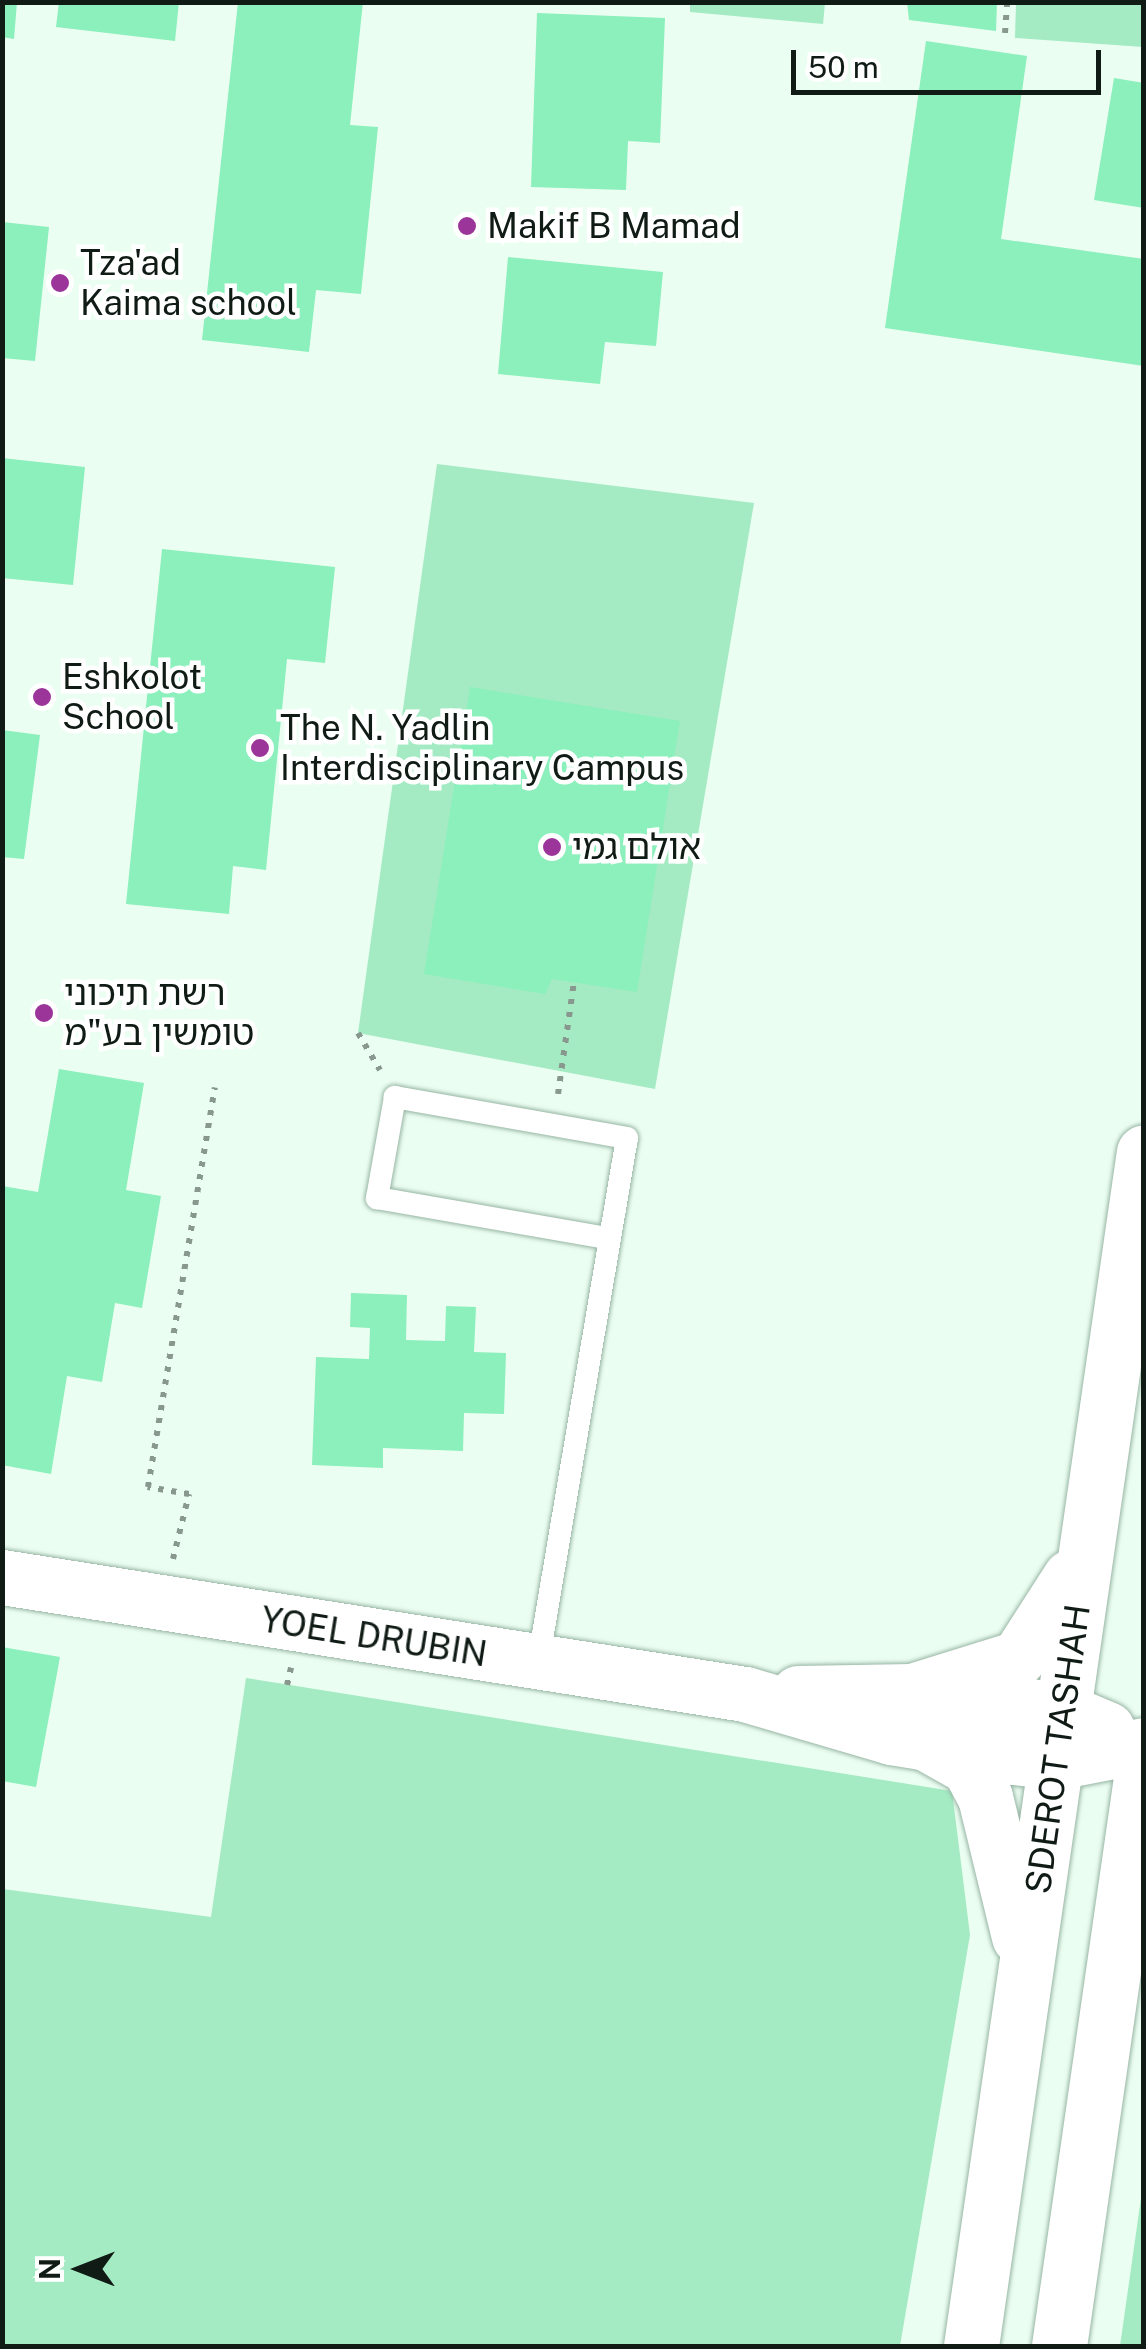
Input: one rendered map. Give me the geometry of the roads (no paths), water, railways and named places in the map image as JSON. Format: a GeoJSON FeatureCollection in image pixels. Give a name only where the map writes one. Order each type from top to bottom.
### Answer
{"type":"FeatureCollection","features":[{"type":"Feature","properties":{"kind":"main road","name":"SDEROT TASHAH"},"geometry":{"type":"LineString","coordinates":[[971,2346],[1144,1152]]}},
{"type":"Feature","properties":{"kind":"main road"},"geometry":{"type":"LineString","coordinates":[[912,1691],[1018,1658],[1050,1618],[1090,1529]]}},
{"type":"Feature","properties":{"kind":"main road","name":"YOEL DRUBIN"},"geometry":{"type":"LineString","coordinates":[[2,1577],[745,1694],[926,1743],[1059,1736],[1144,1745]]}},
{"type":"Feature","properties":{"kind":"main road","name":"YOEL DRUBIN"},"geometry":{"type":"LineString","coordinates":[[745,1694],[912,1691],[1059,1736]]}},
{"type":"Feature","properties":{"kind":"main road"},"geometry":{"type":"LineString","coordinates":[[926,1743],[969,1767],[985,1797],[1026,1968]]}},
{"type":"Feature","properties":{"kind":"main road"},"geometry":{"type":"LineString","coordinates":[[1060,2346],[1144,1757]]}},
{"type":"Feature","properties":{"kind":"lane"},"geometry":{"type":"LineString","coordinates":[[538,1663],[626,1138],[395,1097],[377,1198],[607,1238]]}},
{"type":"Feature","properties":{"kind":"place","name":"Makif B Mamad"},"geometry":{"type":"Point","coordinates":[467,226]}},
{"type":"Feature","properties":{"kind":"place","name":"Tza'ad Kaima school"},"geometry":{"type":"Point","coordinates":[60,283]}},
{"type":"Feature","properties":{"kind":"place","name":"Eshkolot School"},"geometry":{"type":"Point","coordinates":[42,697]}},
{"type":"Feature","properties":{"kind":"place","name":"The N. Yadlin Interdisciplinary Campus"},"geometry":{"type":"Point","coordinates":[260,748]}},
{"type":"Feature","properties":{"kind":"place","name":"אולם גמי"},"geometry":{"type":"Point","coordinates":[552,847]}},
{"type":"Feature","properties":{"kind":"place","name":"רשת תיכוני טומשין בע\"מ"},"geometry":{"type":"Point","coordinates":[44,1013]}}]}
